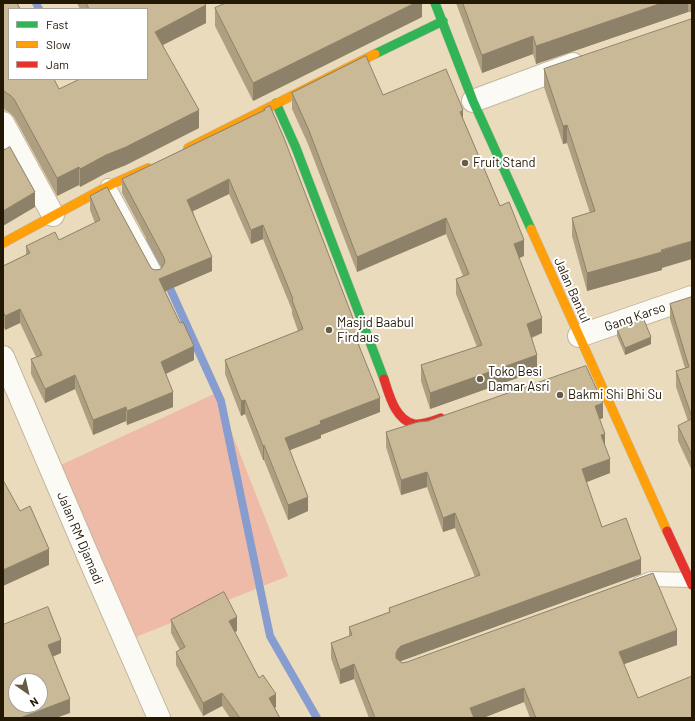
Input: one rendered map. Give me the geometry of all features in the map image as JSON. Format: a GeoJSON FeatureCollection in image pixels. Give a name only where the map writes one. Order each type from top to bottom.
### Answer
{"type":"FeatureCollection","features":[{"type":"Feature","properties":{"kind":"street","name":"Jalan Bantul"},"geometry":{"type":"LineString","coordinates":[[435,3],[473,101],[579,336],[588,366],[691,581]]}},
{"type":"Feature","properties":{"kind":"street"},"geometry":{"type":"LineString","coordinates":[[180,152],[443,21]]}},
{"type":"Feature","properties":{"kind":"street"},"geometry":{"type":"LineString","coordinates":[[473,101],[588,59]]}},
{"type":"Feature","properties":{"kind":"street"},"geometry":{"type":"LineString","coordinates":[[276,103],[296,148],[394,406],[404,419],[410,423],[417,424],[424,424],[453,414]]}},
{"type":"Feature","properties":{"kind":"street"},"geometry":{"type":"LineString","coordinates":[[3,123],[53,216]]}},
{"type":"Feature","properties":{"kind":"street"},"geometry":{"type":"LineString","coordinates":[[3,243],[110,185],[132,176],[159,162]]}},
{"type":"Feature","properties":{"kind":"street","name":"Gang Karso"},"geometry":{"type":"LineString","coordinates":[[579,336],[692,297]]}},
{"type":"Feature","properties":{"kind":"street","name":"Jalan RM Djamadi"},"geometry":{"type":"LineString","coordinates":[[3,357],[159,718]]}},
{"type":"Feature","properties":{"kind":"lane"},"geometry":{"type":"LineString","coordinates":[[110,185],[157,276]]}},
{"type":"Feature","properties":{"kind":"lane"},"geometry":{"type":"LineString","coordinates":[[630,587],[651,579],[691,581]]}},
{"type":"Feature","properties":{"kind":"shaded area"},"geometry":{"type":"Polygon","coordinates":[[[216,393],[288,576],[126,641],[50,470],[216,393]]]}},
{"type":"Feature","properties":{"kind":"building"},"geometry":{"type":"Polygon","coordinates":[[[3,3],[17,3],[20,8],[8,8],[8,80],[54,80],[59,89],[78,80],[148,80],[148,8],[88,8],[86,3],[205,3],[206,5],[155,32],[199,110],[80,169],[79,167],[57,178],[14,99],[3,89],[3,3]]]}},
{"type":"Feature","properties":{"kind":"building"},"geometry":{"type":"Polygon","coordinates":[[[226,3],[415,3],[253,83],[215,8],[226,3]]]}},
{"type":"Feature","properties":{"kind":"building"},"geometry":{"type":"Polygon","coordinates":[[[463,3],[662,3],[536,46],[533,36],[482,55],[463,3]]]}},
{"type":"Feature","properties":{"kind":"building"},"geometry":{"type":"Polygon","coordinates":[[[692,19],[692,241],[661,250],[662,252],[587,273],[572,218],[595,211],[567,125],[563,126],[544,69],[692,19]]]}},
{"type":"Feature","properties":{"kind":"building"},"geometry":{"type":"Polygon","coordinates":[[[366,56],[383,95],[446,69],[463,110],[460,112],[500,206],[509,202],[524,240],[514,244],[542,318],[527,324],[537,355],[430,393],[421,365],[482,345],[456,279],[469,274],[446,218],[357,257],[308,128],[292,93],[366,56]]]}},
{"type":"Feature","properties":{"kind":"building"},"geometry":{"type":"Polygon","coordinates":[[[270,106],[284,138],[359,334],[355,336],[380,398],[320,421],[321,424],[285,438],[308,497],[288,505],[245,400],[241,401],[225,360],[303,329],[292,300],[293,299],[263,225],[251,230],[229,179],[187,200],[212,257],[159,279],[180,323],[183,322],[194,346],[161,362],[173,392],[127,411],[126,407],[93,420],[75,375],[45,389],[31,359],[42,355],[20,309],[5,316],[3,311],[3,266],[30,253],[26,246],[55,232],[59,240],[100,220],[90,196],[107,187],[150,266],[152,269],[161,269],[165,262],[164,258],[122,179],[265,110],[264,109],[270,106]]]}},
{"type":"Feature","properties":{"kind":"building"},"geometry":{"type":"Polygon","coordinates":[[[10,147],[35,192],[3,211],[3,151],[10,147]]]}},
{"type":"Feature","properties":{"kind":"building"},"geometry":{"type":"Polygon","coordinates":[[[692,297],[692,417],[676,371],[689,367],[670,304],[692,297]]]}},
{"type":"Feature","properties":{"kind":"building"},"geometry":{"type":"Polygon","coordinates":[[[644,320],[651,337],[625,348],[617,329],[644,320]]]}},
{"type":"Feature","properties":{"kind":"building"},"geometry":{"type":"Polygon","coordinates":[[[586,366],[603,403],[595,406],[605,434],[601,435],[610,459],[582,469],[602,527],[626,518],[641,559],[401,646],[396,653],[396,658],[402,663],[407,662],[653,573],[677,630],[619,652],[638,698],[692,676],[692,718],[536,718],[524,688],[470,708],[474,718],[375,718],[354,664],[340,670],[331,643],[352,635],[349,627],[390,612],[389,608],[480,575],[455,513],[443,518],[427,472],[401,480],[386,432],[418,422],[428,421],[586,366]]]}},
{"type":"Feature","properties":{"kind":"building"},"geometry":{"type":"Polygon","coordinates":[[[692,419],[692,455],[678,426],[692,419]]]}},
{"type":"Feature","properties":{"kind":"building"},"geometry":{"type":"Polygon","coordinates":[[[3,480],[20,511],[30,506],[49,549],[3,570],[3,480]]]}},
{"type":"Feature","properties":{"kind":"building"},"geometry":{"type":"Polygon","coordinates":[[[224,592],[237,617],[229,621],[259,678],[263,675],[276,694],[269,698],[280,718],[240,718],[222,693],[203,703],[176,652],[185,647],[171,620],[224,592]]]}},
{"type":"Feature","properties":{"kind":"building"},"geometry":{"type":"Polygon","coordinates":[[[48,607],[61,640],[48,645],[70,699],[48,707],[48,673],[8,673],[8,713],[33,713],[20,718],[3,718],[3,625],[48,607]]]}},
{"type":"Feature","properties":{"kind":"waterway"},"geometry":{"type":"LineString","coordinates":[[36,3],[38,8]]}},
{"type":"Feature","properties":{"kind":"waterway"},"geometry":{"type":"LineString","coordinates":[[149,242],[221,401],[270,636],[317,718]]}},
{"type":"Feature","properties":{"kind":"traffic: fast"},"geometry":{"type":"LineString","coordinates":[[435,3],[473,101],[531,229]]}},
{"type":"Feature","properties":{"kind":"traffic: fast"},"geometry":{"type":"LineString","coordinates":[[375,54],[443,21]]}},
{"type":"Feature","properties":{"kind":"traffic: fast"},"geometry":{"type":"LineString","coordinates":[[276,103],[296,148],[384,379]]}},
{"type":"Feature","properties":{"kind":"traffic: slow"},"geometry":{"type":"LineString","coordinates":[[188,148],[375,54]]}},
{"type":"Feature","properties":{"kind":"traffic: slow"},"geometry":{"type":"LineString","coordinates":[[3,243],[112,184],[148,168]]}},
{"type":"Feature","properties":{"kind":"traffic: slow"},"geometry":{"type":"LineString","coordinates":[[531,229],[667,531]]}},
{"type":"Feature","properties":{"kind":"traffic: jam"},"geometry":{"type":"LineString","coordinates":[[384,379],[397,412],[407,422],[421,424],[441,418]]}},
{"type":"Feature","properties":{"kind":"traffic: jam"},"geometry":{"type":"LineString","coordinates":[[667,531],[692,585]]}},
{"type":"Feature","properties":{"kind":"place","name":"Fruit Stand"},"geometry":{"type":"Point","coordinates":[465,163]}},
{"type":"Feature","properties":{"kind":"place","name":"Masjid Baabul Firdaus"},"geometry":{"type":"Point","coordinates":[329,330]}},
{"type":"Feature","properties":{"kind":"place","name":"Toko Besi Damar Asri"},"geometry":{"type":"Point","coordinates":[480,379]}},
{"type":"Feature","properties":{"kind":"place","name":"Bakmi Shi Bhi Su"},"geometry":{"type":"Point","coordinates":[560,395]}}]}
